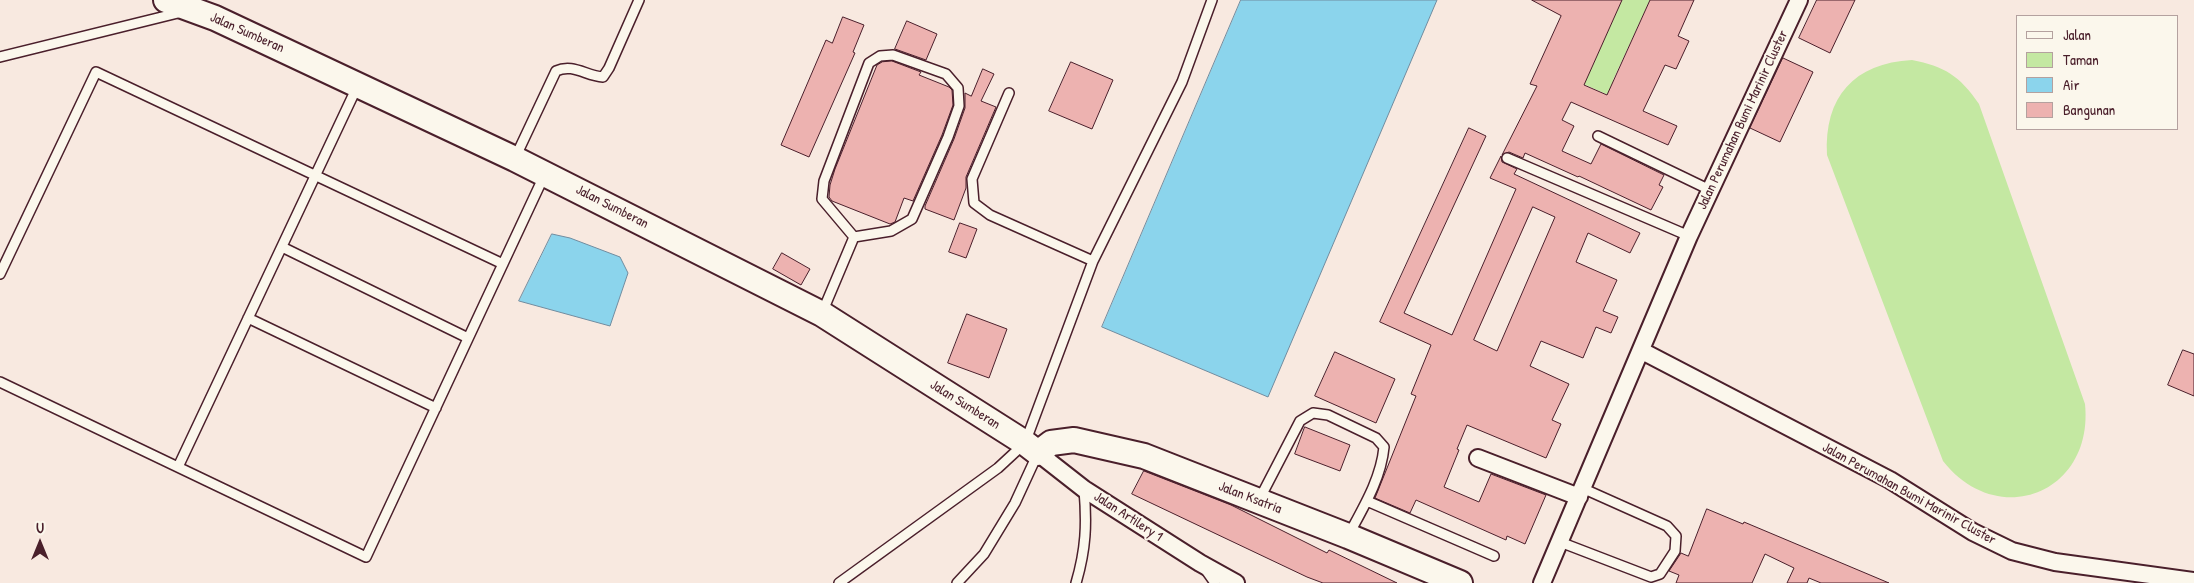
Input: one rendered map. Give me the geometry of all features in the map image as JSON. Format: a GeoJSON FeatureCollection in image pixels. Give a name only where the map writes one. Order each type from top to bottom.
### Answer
{"type":"FeatureCollection","features":[{"type":"Feature","properties":{"kind":"street","name":"Jalan Sumberan"},"geometry":{"type":"LineString","coordinates":[[166,0],[195,7],[545,173],[822,314],[1031,448]]}},
{"type":"Feature","properties":{"kind":"street","name":"Jalan Perumahan Bumi Marinir Cluster"},"geometry":{"type":"LineString","coordinates":[[1542,583],[1642,351],[1689,236],[1794,2]]}},
{"type":"Feature","properties":{"kind":"street","name":"Jalan Perumahan Bumi Marinir Cluster"},"geometry":{"type":"LineString","coordinates":[[1642,351],[1890,480],[1966,527],[2012,551],[2055,562],[2194,581]]}},
{"type":"Feature","properties":{"kind":"street","name":"Jalan Ksatria"},"geometry":{"type":"LineString","coordinates":[[1031,448],[1074,440],[1144,456],[1348,536],[1460,583]]}},
{"type":"Feature","properties":{"kind":"street","name":"Jalan Artilery 1"},"geometry":{"type":"LineString","coordinates":[[1031,448],[1084,489],[1200,563]]}},
{"type":"Feature","properties":{"kind":"street"},"geometry":{"type":"LineString","coordinates":[[1478,458],[1581,492]]}},
{"type":"Feature","properties":{"kind":"street"},"geometry":{"type":"LineString","coordinates":[[1200,563],[1236,583]]}},
{"type":"Feature","properties":{"kind":"lane"},"geometry":{"type":"LineString","coordinates":[[515,159],[556,71],[566,67],[577,69],[592,76],[603,77],[610,68],[639,0]]}},
{"type":"Feature","properties":{"kind":"lane"},"geometry":{"type":"LineString","coordinates":[[956,583],[984,554],[1015,503],[1031,448],[1093,261],[1182,82],[1212,0]]}},
{"type":"Feature","properties":{"kind":"lane"},"geometry":{"type":"LineString","coordinates":[[0,57],[195,7]]}},
{"type":"Feature","properties":{"kind":"lane"},"geometry":{"type":"LineString","coordinates":[[893,55],[946,74],[958,88],[959,106],[948,137],[912,219],[891,231],[854,237],[822,199],[824,181],[869,63],[880,56],[893,55]]}},
{"type":"Feature","properties":{"kind":"lane"},"geometry":{"type":"LineString","coordinates":[[0,274],[96,72],[503,264]]}},
{"type":"Feature","properties":{"kind":"lane"},"geometry":{"type":"LineString","coordinates":[[178,467],[358,84]]}},
{"type":"Feature","properties":{"kind":"lane"},"geometry":{"type":"LineString","coordinates":[[1009,93],[972,179],[974,204],[990,215],[1093,261]]}},
{"type":"Feature","properties":{"kind":"lane"},"geometry":{"type":"LineString","coordinates":[[1598,136],[1710,190]]}},
{"type":"Feature","properties":{"kind":"lane"},"geometry":{"type":"LineString","coordinates":[[1508,158],[1689,236]]}},
{"type":"Feature","properties":{"kind":"lane"},"geometry":{"type":"LineString","coordinates":[[0,382],[366,557],[545,173]]}},
{"type":"Feature","properties":{"kind":"lane"},"geometry":{"type":"LineString","coordinates":[[822,314],[854,237]]}},
{"type":"Feature","properties":{"kind":"lane"},"geometry":{"type":"LineString","coordinates":[[282,247],[468,338]]}},
{"type":"Feature","properties":{"kind":"lane"},"geometry":{"type":"LineString","coordinates":[[248,318],[436,408]]}},
{"type":"Feature","properties":{"kind":"lane"},"geometry":{"type":"LineString","coordinates":[[1259,501],[1300,421],[1313,413],[1328,415],[1376,438],[1384,447],[1383,460],[1367,501],[1348,536]]}},
{"type":"Feature","properties":{"kind":"lane"},"geometry":{"type":"LineString","coordinates":[[839,583],[998,468],[1031,448]]}},
{"type":"Feature","properties":{"kind":"lane"},"geometry":{"type":"LineString","coordinates":[[1076,583],[1084,554],[1087,521],[1084,489]]}},
{"type":"Feature","properties":{"kind":"lane"},"geometry":{"type":"LineString","coordinates":[[1560,542],[1651,577],[1660,574],[1675,551],[1676,536],[1667,526],[1581,492]]}},
{"type":"Feature","properties":{"kind":"lane"},"geometry":{"type":"LineString","coordinates":[[1367,501],[1494,556]]}},
{"type":"Feature","properties":{"kind":"lane","name":"Jalan Artilery 1"},"geometry":{"type":"LineString","coordinates":[[1200,563],[1215,583]]}},
{"type":"Feature","properties":{"kind":"green space"},"geometry":{"type":"Polygon","coordinates":[[[1622,0],[1650,0],[1613,80],[1622,101],[1556,72],[1567,61],[1590,71],[1622,0]]]}},
{"type":"Feature","properties":{"kind":"green space"},"geometry":{"type":"Polygon","coordinates":[[[1912,60],[1933,65],[1958,79],[1979,104],[2085,404],[2084,435],[2074,460],[2059,480],[2038,492],[2014,497],[1990,494],[1965,482],[1943,461],[1827,155],[1827,134],[1831,116],[1837,100],[1847,87],[1859,76],[1874,68],[1912,60]]]}},
{"type":"Feature","properties":{"kind":"water"},"geometry":{"type":"Polygon","coordinates":[[[1241,0],[1437,0],[1268,397],[1102,327],[1241,0]]]}},
{"type":"Feature","properties":{"kind":"water"},"geometry":{"type":"Polygon","coordinates":[[[552,234],[570,238],[620,257],[628,273],[610,326],[519,301],[552,234]]]}},
{"type":"Feature","properties":{"kind":"building"},"geometry":{"type":"Polygon","coordinates":[[[1532,0],[1622,0],[1584,85],[1607,95],[1650,0],[1694,0],[1678,36],[1689,41],[1676,69],[1665,65],[1643,111],[1677,126],[1668,145],[1571,102],[1562,120],[1574,126],[1562,151],[1591,164],[1601,144],[1664,175],[1659,185],[1663,187],[1651,210],[1525,153],[1523,158],[1509,152],[1502,155],[1537,86],[1530,84],[1561,16],[1532,0]]]}},
{"type":"Feature","properties":{"kind":"building"},"geometry":{"type":"Polygon","coordinates":[[[1817,0],[1855,0],[1830,53],[1799,38],[1817,0]]]}},
{"type":"Feature","properties":{"kind":"building"},"geometry":{"type":"Polygon","coordinates":[[[843,17],[864,25],[853,52],[855,53],[809,157],[781,145],[826,40],[832,43],[843,17]]]}},
{"type":"Feature","properties":{"kind":"building"},"geometry":{"type":"Polygon","coordinates":[[[907,21],[937,34],[926,60],[895,49],[907,21]]]}},
{"type":"Feature","properties":{"kind":"building"},"geometry":{"type":"Polygon","coordinates":[[[1783,58],[1813,72],[1780,142],[1750,128],[1783,58]]]}},
{"type":"Feature","properties":{"kind":"building"},"geometry":{"type":"Polygon","coordinates":[[[892,61],[921,72],[919,75],[949,87],[952,90],[953,105],[913,201],[904,198],[895,222],[890,224],[832,201],[829,197],[830,185],[835,169],[877,65],[882,62],[892,61]]]}},
{"type":"Feature","properties":{"kind":"building"},"geometry":{"type":"Polygon","coordinates":[[[1071,62],[1113,80],[1092,129],[1049,111],[1071,62]]]}},
{"type":"Feature","properties":{"kind":"building"},"geometry":{"type":"Polygon","coordinates":[[[983,69],[994,74],[981,101],[996,107],[966,177],[966,188],[954,220],[925,209],[925,206],[954,139],[965,108],[965,93],[971,96],[983,69]]]}},
{"type":"Feature","properties":{"kind":"building"},"geometry":{"type":"Polygon","coordinates":[[[1469,128],[1486,136],[1404,313],[1452,335],[1516,189],[1490,178],[1501,156],[1502,162],[1517,169],[1514,174],[1640,233],[1630,253],[1588,233],[1576,262],[1617,280],[1603,311],[1618,317],[1611,333],[1596,327],[1583,358],[1541,341],[1530,366],[1569,384],[1552,420],[1561,424],[1546,458],[1467,425],[1457,449],[1459,450],[1444,487],[1479,502],[1491,474],[1546,495],[1525,544],[1507,536],[1506,540],[1416,500],[1410,513],[1375,498],[1416,396],[1411,394],[1431,345],[1380,322],[1469,128]],[[1533,207],[1474,340],[1497,351],[1555,217],[1533,207]]]}},
{"type":"Feature","properties":{"kind":"building"},"geometry":{"type":"Polygon","coordinates":[[[960,223],[977,229],[966,258],[949,252],[960,223]]]}},
{"type":"Feature","properties":{"kind":"building"},"geometry":{"type":"Polygon","coordinates":[[[782,253],[810,269],[801,285],[773,269],[782,253]]]}},
{"type":"Feature","properties":{"kind":"building"},"geometry":{"type":"Polygon","coordinates":[[[967,314],[1007,329],[989,378],[948,363],[967,314]]]}},
{"type":"Feature","properties":{"kind":"building"},"geometry":{"type":"Polygon","coordinates":[[[2183,350],[2194,354],[2194,396],[2168,385],[2183,350]]]}},
{"type":"Feature","properties":{"kind":"building"},"geometry":{"type":"Polygon","coordinates":[[[1335,352],[1395,379],[1376,423],[1315,396],[1335,352]]]}},
{"type":"Feature","properties":{"kind":"building"},"geometry":{"type":"Polygon","coordinates":[[[1305,427],[1350,445],[1340,471],[1295,454],[1305,427]]]}},
{"type":"Feature","properties":{"kind":"building"},"geometry":{"type":"Polygon","coordinates":[[[1144,471],[1231,505],[1327,553],[1329,550],[1397,583],[1323,583],[1307,577],[1132,494],[1144,471]]]}},
{"type":"Feature","properties":{"kind":"building"},"geometry":{"type":"Polygon","coordinates":[[[1707,509],[1743,524],[1744,522],[1889,583],[1821,583],[1809,578],[1807,583],[1787,583],[1794,568],[1765,554],[1752,583],[1676,583],[1679,575],[1669,571],[1681,553],[1688,556],[1707,509]]]}}]}
